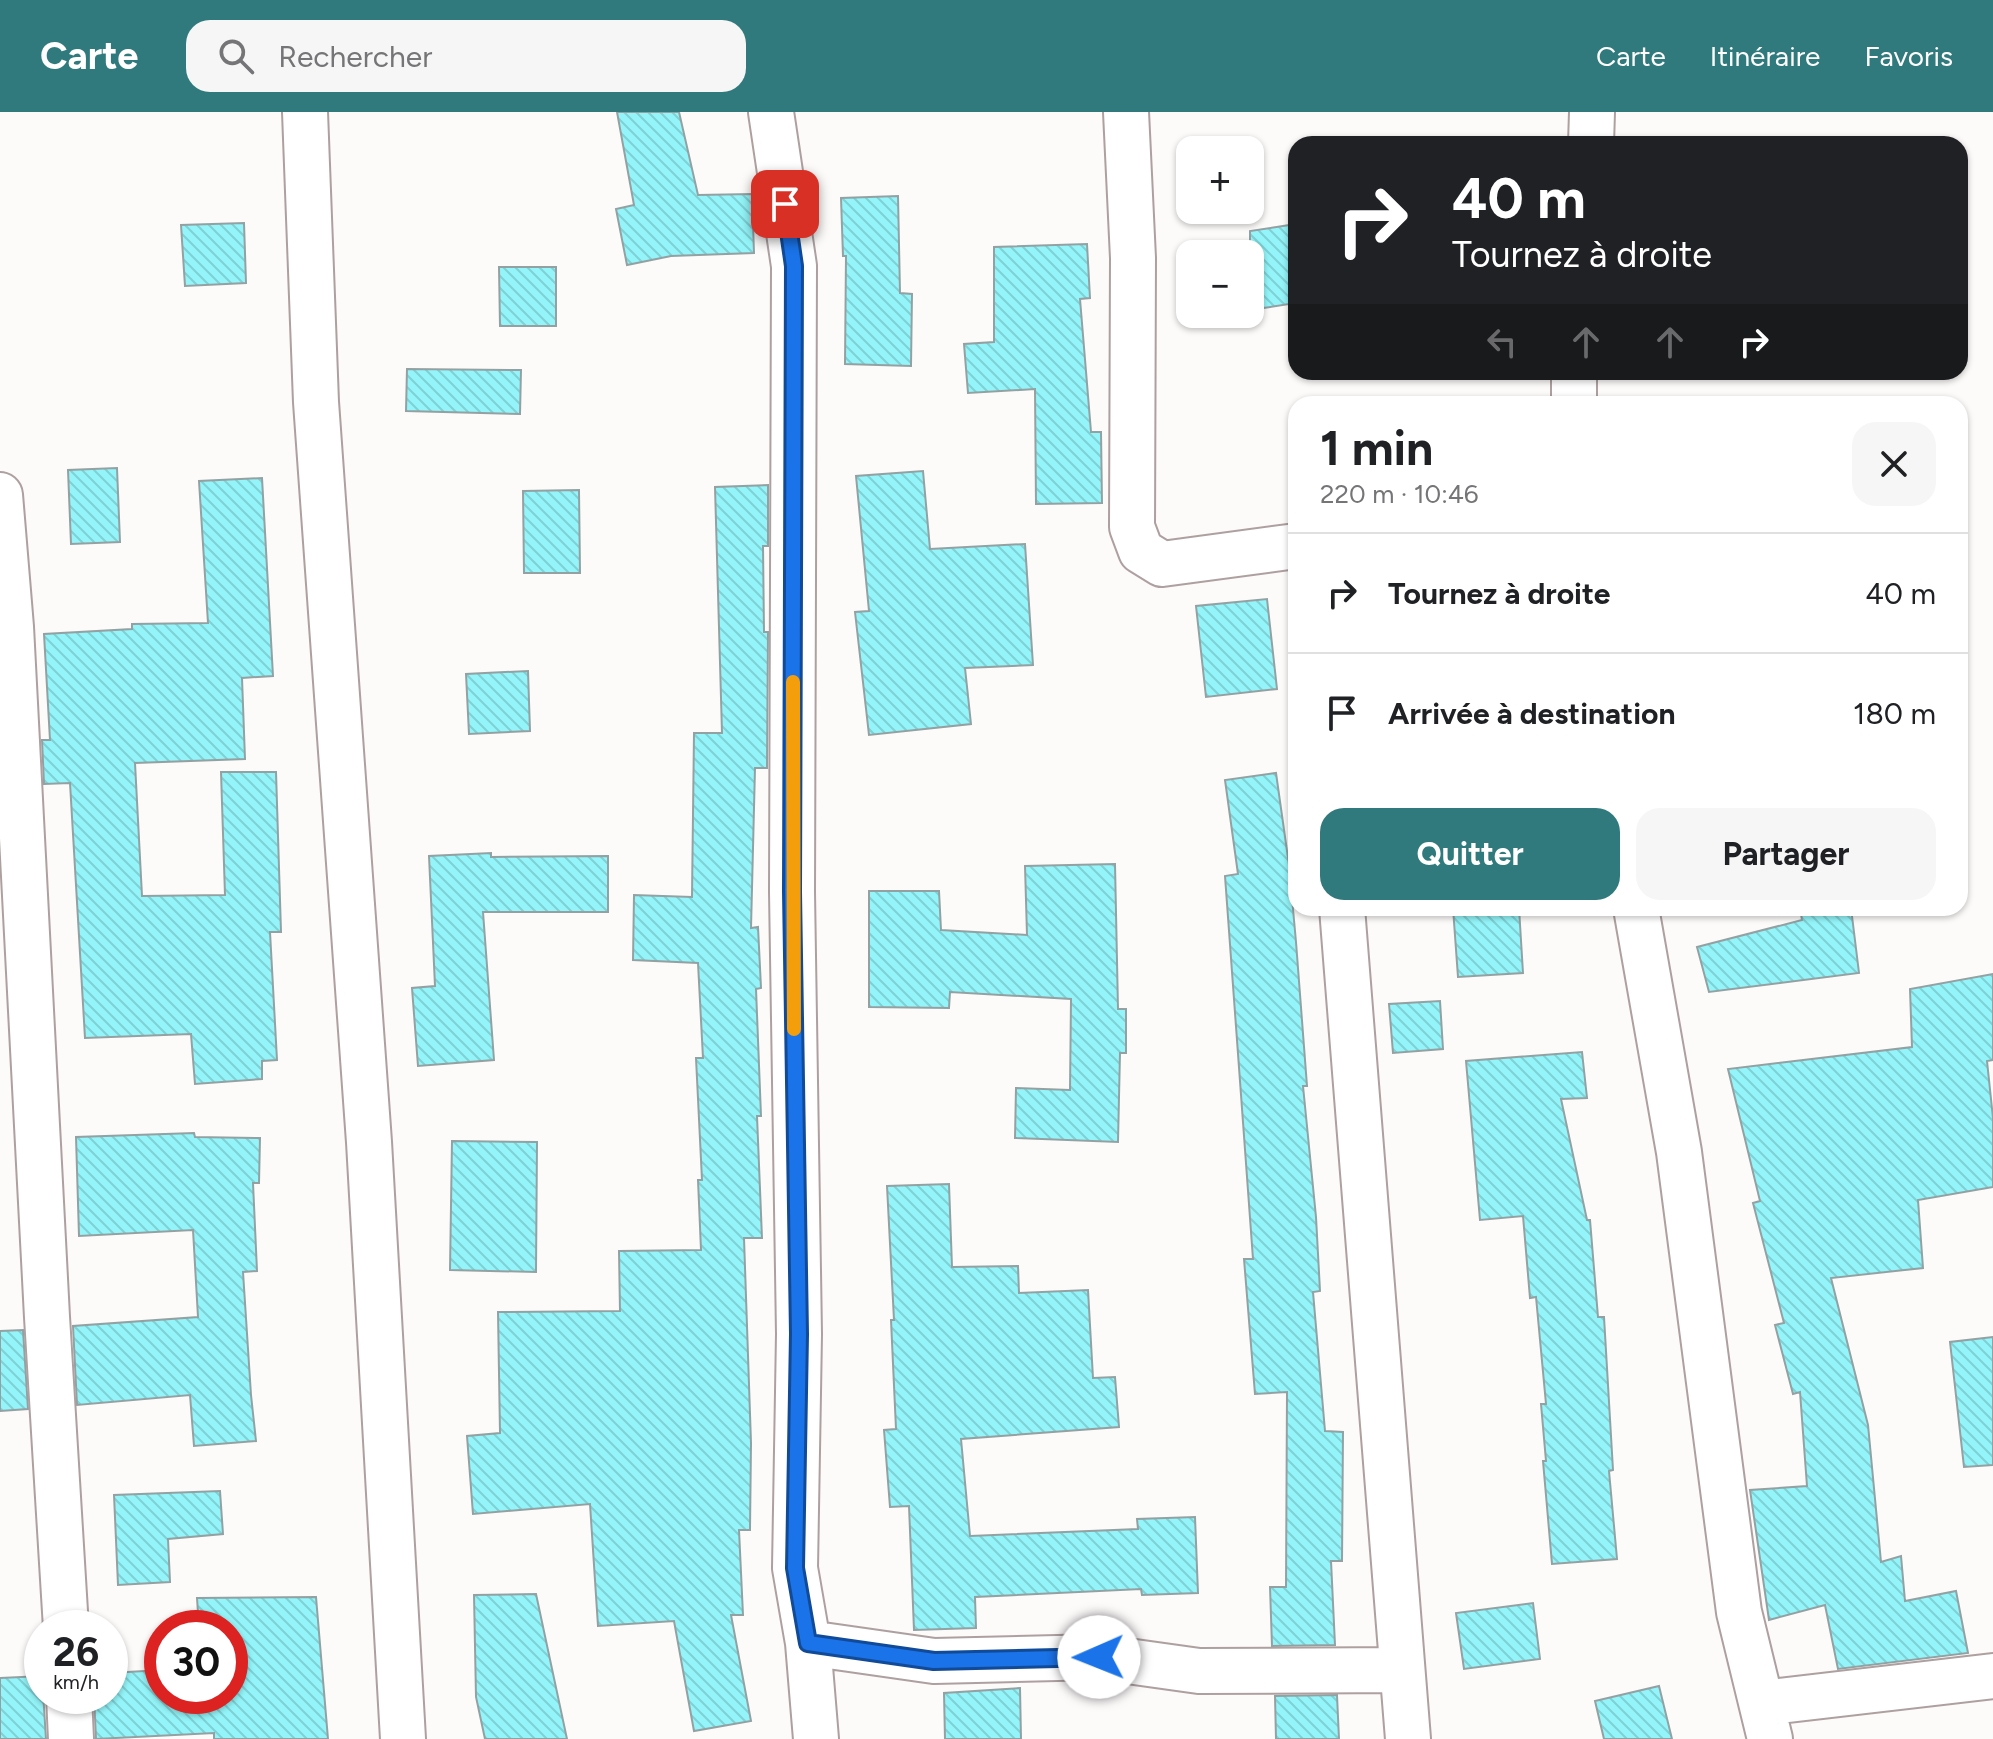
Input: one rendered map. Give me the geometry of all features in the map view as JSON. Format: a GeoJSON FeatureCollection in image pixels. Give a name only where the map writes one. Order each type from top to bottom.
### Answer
{"type":"FeatureCollection","features":[{"type":"Feature","properties":{"kind":"street"},"geometry":{"type":"LineString","coordinates":[[305,112],[316,402],[368,1127],[403,1739]]}},
{"type":"Feature","properties":{"kind":"street"},"geometry":{"type":"LineString","coordinates":[[771,112],[794,266],[792,892],[799,1334],[795,1568],[808,1643],[816,1739]]}},
{"type":"Feature","properties":{"kind":"street"},"geometry":{"type":"LineString","coordinates":[[1126,112],[1133,258],[1132,527],[1141,551],[1162,564],[1288,547]]}},
{"type":"Feature","properties":{"kind":"street"},"geometry":{"type":"LineString","coordinates":[[1591,136],[1592,112]]}},
{"type":"Feature","properties":{"kind":"street"},"geometry":{"type":"LineString","coordinates":[[0,495],[12,643],[65,1610]]}},
{"type":"Feature","properties":{"kind":"street"},"geometry":{"type":"LineString","coordinates":[[1343,916],[1408,1739]]}},
{"type":"Feature","properties":{"kind":"street"},"geometry":{"type":"LineString","coordinates":[[1637,916],[1679,1152],[1739,1612],[1766,1721],[1993,1676]]}},
{"type":"Feature","properties":{"kind":"street"},"geometry":{"type":"LineString","coordinates":[[808,1643],[934,1661],[1099,1657],[1199,1671],[1401,1670]]}},
{"type":"Feature","properties":{"kind":"street"},"geometry":{"type":"LineString","coordinates":[[70,1714],[71,1739]]}},
{"type":"Feature","properties":{"kind":"building"},"geometry":{"type":"Polygon","coordinates":[[[617,112],[679,112],[698,195],[752,194],[754,253],[671,256],[627,265],[616,209],[634,205],[617,112]]]}},
{"type":"Feature","properties":{"kind":"building"},"geometry":{"type":"Polygon","coordinates":[[[898,196],[900,293],[912,294],[911,366],[845,364],[846,256],[843,256],[841,198],[898,196]]]}},
{"type":"Feature","properties":{"kind":"building"},"geometry":{"type":"Polygon","coordinates":[[[244,223],[246,283],[185,286],[181,225],[244,223]]]}},
{"type":"Feature","properties":{"kind":"building"},"geometry":{"type":"Polygon","coordinates":[[[1288,225],[1288,304],[1264,308],[1264,240],[1250,240],[1250,231],[1288,225]]]}},
{"type":"Feature","properties":{"kind":"building"},"geometry":{"type":"Polygon","coordinates":[[[1087,244],[1090,298],[1080,299],[1091,432],[1101,432],[1102,503],[1036,504],[1035,389],[968,393],[964,344],[994,342],[994,247],[1087,244]]]}},
{"type":"Feature","properties":{"kind":"building"},"geometry":{"type":"Polygon","coordinates":[[[499,267],[556,267],[556,326],[500,326],[499,267]]]}},
{"type":"Feature","properties":{"kind":"building"},"geometry":{"type":"Polygon","coordinates":[[[407,369],[521,370],[520,414],[406,411],[407,369]]]}},
{"type":"Feature","properties":{"kind":"building"},"geometry":{"type":"Polygon","coordinates":[[[117,468],[120,542],[71,544],[68,470],[117,468]]]}},
{"type":"Feature","properties":{"kind":"building"},"geometry":{"type":"Polygon","coordinates":[[[923,471],[930,549],[1025,544],[1033,665],[965,668],[971,724],[869,735],[855,612],[869,611],[856,476],[923,471]]]}},
{"type":"Feature","properties":{"kind":"building"},"geometry":{"type":"Polygon","coordinates":[[[262,478],[273,676],[242,678],[245,759],[135,763],[142,896],[225,895],[221,772],[276,772],[281,932],[270,932],[277,1060],[262,1061],[262,1079],[195,1084],[191,1034],[85,1038],[70,783],[44,784],[42,740],[50,740],[44,634],[132,629],[132,624],[208,623],[199,481],[262,478]]]}},
{"type":"Feature","properties":{"kind":"building"},"geometry":{"type":"Polygon","coordinates":[[[768,485],[768,546],[763,546],[764,632],[768,632],[767,768],[755,768],[751,928],[758,927],[761,988],[756,989],[762,1238],[744,1238],[751,1443],[750,1530],[739,1530],[743,1615],[731,1615],[751,1721],[694,1731],[674,1621],[598,1626],[590,1504],[473,1514],[467,1436],[500,1433],[498,1312],[620,1311],[619,1251],[701,1250],[698,1180],[702,1180],[696,1058],[703,1058],[698,963],[633,960],[634,895],[692,897],[694,733],[722,733],[715,487],[768,485]]]}},
{"type":"Feature","properties":{"kind":"building"},"geometry":{"type":"Polygon","coordinates":[[[579,490],[580,573],[524,573],[523,491],[579,490]]]}},
{"type":"Feature","properties":{"kind":"building"},"geometry":{"type":"Polygon","coordinates":[[[1267,599],[1277,689],[1206,697],[1196,606],[1267,599]]]}},
{"type":"Feature","properties":{"kind":"building"},"geometry":{"type":"Polygon","coordinates":[[[528,671],[530,731],[469,734],[466,674],[528,671]]]}},
{"type":"Feature","properties":{"kind":"building"},"geometry":{"type":"Polygon","coordinates":[[[1276,773],[1288,858],[1288,916],[1294,916],[1307,1086],[1303,1086],[1316,1217],[1320,1291],[1313,1292],[1325,1431],[1343,1432],[1342,1561],[1331,1561],[1335,1645],[1272,1646],[1270,1587],[1286,1587],[1287,1392],[1255,1394],[1244,1259],[1253,1259],[1225,876],[1238,874],[1225,780],[1276,773]]]}},
{"type":"Feature","properties":{"kind":"building"},"geometry":{"type":"Polygon","coordinates":[[[491,853],[491,857],[608,856],[608,912],[483,912],[494,1060],[418,1066],[412,988],[435,986],[429,856],[491,853]]]}},
{"type":"Feature","properties":{"kind":"building"},"geometry":{"type":"Polygon","coordinates":[[[1115,864],[1118,1009],[1126,1009],[1126,1053],[1120,1053],[1118,1142],[1015,1138],[1016,1088],[1070,1090],[1071,999],[950,992],[949,1008],[869,1007],[869,891],[939,891],[941,930],[1027,935],[1025,866],[1115,864]]]}},
{"type":"Feature","properties":{"kind":"building"},"geometry":{"type":"Polygon","coordinates":[[[1454,916],[1519,916],[1523,973],[1458,977],[1454,916]]]}},
{"type":"Feature","properties":{"kind":"building"},"geometry":{"type":"Polygon","coordinates":[[[1801,916],[1852,916],[1859,973],[1709,992],[1697,947],[1802,920],[1801,916]]]}},
{"type":"Feature","properties":{"kind":"building"},"geometry":{"type":"Polygon","coordinates":[[[1993,974],[1993,1060],[1987,1061],[1993,1118],[1993,1187],[1918,1200],[1923,1268],[1831,1278],[1868,1425],[1881,1562],[1901,1556],[1905,1601],[1956,1591],[1968,1653],[1838,1669],[1825,1605],[1769,1620],[1750,1490],[1807,1486],[1800,1392],[1793,1394],[1775,1325],[1784,1323],[1753,1203],[1760,1201],[1728,1069],[1912,1047],[1910,989],[1993,974]]]}},
{"type":"Feature","properties":{"kind":"building"},"geometry":{"type":"Polygon","coordinates":[[[1440,1001],[1443,1049],[1393,1053],[1389,1004],[1440,1001]]]}},
{"type":"Feature","properties":{"kind":"building"},"geometry":{"type":"Polygon","coordinates":[[[1582,1052],[1587,1098],[1561,1099],[1587,1220],[1590,1220],[1598,1317],[1604,1317],[1613,1470],[1609,1471],[1617,1559],[1552,1564],[1543,1461],[1546,1461],[1541,1404],[1546,1404],[1536,1297],[1530,1298],[1523,1216],[1480,1220],[1466,1061],[1582,1052]]]}},
{"type":"Feature","properties":{"kind":"building"},"geometry":{"type":"Polygon","coordinates":[[[194,1133],[195,1137],[260,1138],[259,1183],[253,1183],[257,1271],[243,1272],[256,1441],[194,1446],[190,1395],[77,1405],[73,1326],[198,1317],[193,1230],[79,1236],[76,1137],[194,1133]]]}},
{"type":"Feature","properties":{"kind":"building"},"geometry":{"type":"Polygon","coordinates":[[[452,1141],[537,1142],[536,1272],[450,1270],[452,1141]]]}},
{"type":"Feature","properties":{"kind":"building"},"geometry":{"type":"Polygon","coordinates":[[[949,1184],[952,1267],[1018,1266],[1019,1293],[1088,1290],[1093,1378],[1115,1377],[1119,1427],[961,1439],[970,1536],[1138,1529],[1137,1519],[1195,1517],[1198,1593],[1142,1595],[1141,1589],[975,1597],[976,1628],[914,1630],[909,1506],[890,1507],[884,1430],[896,1429],[887,1186],[949,1184]]]}},
{"type":"Feature","properties":{"kind":"building"},"geometry":{"type":"Polygon","coordinates":[[[23,1330],[28,1409],[0,1411],[0,1331],[23,1330]]]}},
{"type":"Feature","properties":{"kind":"building"},"geometry":{"type":"Polygon","coordinates":[[[1993,1337],[1993,1465],[1964,1467],[1950,1342],[1993,1337]]]}},
{"type":"Feature","properties":{"kind":"building"},"geometry":{"type":"Polygon","coordinates":[[[220,1491],[223,1534],[168,1539],[170,1582],[118,1585],[114,1495],[220,1491]]]}},
{"type":"Feature","properties":{"kind":"building"},"geometry":{"type":"Polygon","coordinates":[[[536,1594],[567,1739],[485,1739],[476,1697],[474,1595],[536,1594]]]}},
{"type":"Feature","properties":{"kind":"building"},"geometry":{"type":"Polygon","coordinates":[[[316,1597],[328,1739],[214,1739],[214,1733],[96,1739],[95,1714],[128,1714],[128,1672],[144,1671],[144,1714],[248,1714],[248,1610],[198,1610],[197,1598],[316,1597]]]}},
{"type":"Feature","properties":{"kind":"building"},"geometry":{"type":"Polygon","coordinates":[[[1533,1603],[1540,1659],[1464,1669],[1456,1613],[1533,1603]]]}},
{"type":"Feature","properties":{"kind":"building"},"geometry":{"type":"Polygon","coordinates":[[[24,1677],[24,1714],[44,1714],[46,1739],[0,1739],[0,1678],[24,1677]]]}},
{"type":"Feature","properties":{"kind":"building"},"geometry":{"type":"Polygon","coordinates":[[[1659,1686],[1672,1739],[1604,1739],[1595,1701],[1659,1686]]]}},
{"type":"Feature","properties":{"kind":"building"},"geometry":{"type":"Polygon","coordinates":[[[1020,1688],[1021,1739],[945,1739],[944,1693],[1020,1688]]]}},
{"type":"Feature","properties":{"kind":"building"},"geometry":{"type":"Polygon","coordinates":[[[1337,1695],[1339,1739],[1276,1739],[1275,1696],[1337,1695]]]}},
{"type":"Feature","properties":{"kind":"slow traffic"},"geometry":{"type":"LineString","coordinates":[[793,682],[794,1029]]}},
{"type":"Feature","properties":{"kind":"route"},"geometry":{"type":"LineString","coordinates":[[785,204],[794,266],[792,892],[799,1334],[795,1568],[808,1643],[934,1661],[1099,1657]]}}]}
